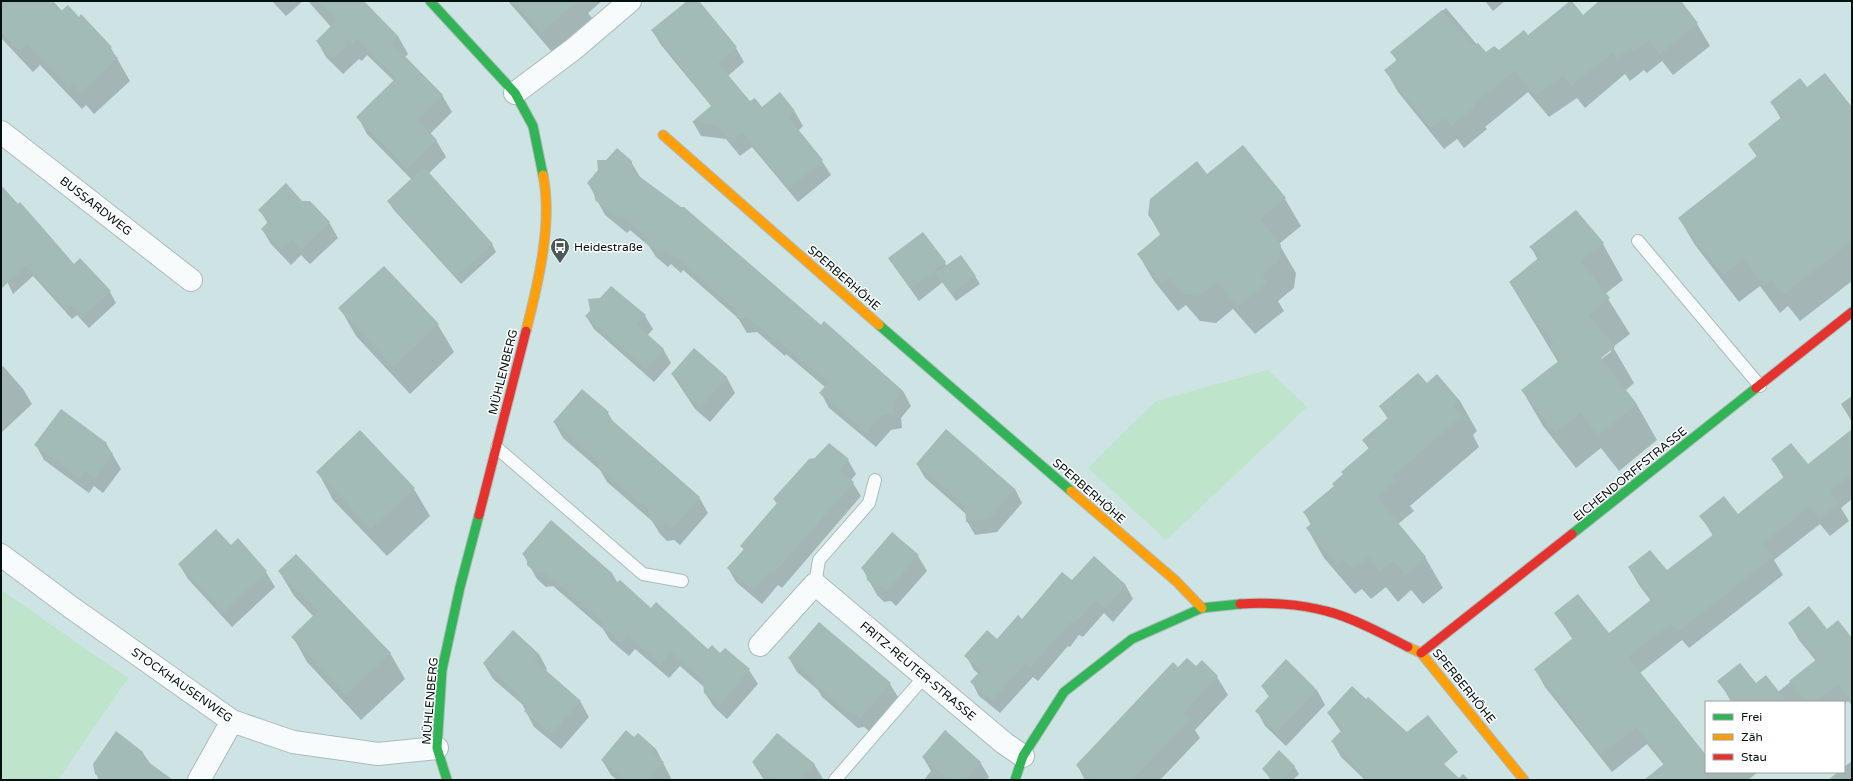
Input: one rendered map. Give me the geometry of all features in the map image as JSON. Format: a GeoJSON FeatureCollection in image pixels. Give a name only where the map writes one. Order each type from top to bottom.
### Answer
{"type":"FeatureCollection","features":[{"type":"Feature","properties":{"kind":"street","name":"MÜHLENBERG"},"geometry":{"type":"LineString","coordinates":[[430,1],[515,93],[533,126],[544,180],[546,218],[542,254],[526,328],[497,448],[460,587],[442,670],[436,748],[447,780]]}},
{"type":"Feature","properties":{"kind":"street"},"geometry":{"type":"LineString","coordinates":[[515,93],[575,48],[630,1]]}},
{"type":"Feature","properties":{"kind":"street","name":"BUSSARDWEG"},"geometry":{"type":"LineString","coordinates":[[1,132],[191,280]]}},
{"type":"Feature","properties":{"kind":"street","name":"SPERBERHÖHE"},"geometry":{"type":"LineString","coordinates":[[663,135],[953,390],[1176,581],[1202,608],[1254,603],[1304,607],[1327,611],[1383,634],[1421,653],[1524,780]]}},
{"type":"Feature","properties":{"kind":"street","name":"EICHENDORFFSTRASSE"},"geometry":{"type":"LineString","coordinates":[[1421,653],[1852,312]]}},
{"type":"Feature","properties":{"kind":"street","name":"STOCKHAUSENWEG"},"geometry":{"type":"LineString","coordinates":[[1,554],[72,608],[232,721],[293,742],[378,754],[436,748]]}},
{"type":"Feature","properties":{"kind":"street"},"geometry":{"type":"LineString","coordinates":[[760,646],[815,584]]}},
{"type":"Feature","properties":{"kind":"street","name":"FRITZ-REUTER-STRASSE"},"geometry":{"type":"LineString","coordinates":[[815,584],[1004,743],[1022,756]]}},
{"type":"Feature","properties":{"kind":"street"},"geometry":{"type":"LineString","coordinates":[[1015,780],[1022,756],[1064,692],[1132,639],[1202,608]]}},
{"type":"Feature","properties":{"kind":"street"},"geometry":{"type":"LineString","coordinates":[[199,780],[232,721]]}},
{"type":"Feature","properties":{"kind":"lane"},"geometry":{"type":"LineString","coordinates":[[1638,241],[1760,386]]}},
{"type":"Feature","properties":{"kind":"lane"},"geometry":{"type":"LineString","coordinates":[[497,448],[643,574],[682,581]]}},
{"type":"Feature","properties":{"kind":"lane"},"geometry":{"type":"LineString","coordinates":[[815,584],[819,560],[869,503],[875,480]]}},
{"type":"Feature","properties":{"kind":"lane"},"geometry":{"type":"LineString","coordinates":[[835,780],[924,676]]}},
{"type":"Feature","properties":{"kind":"green space"},"geometry":{"type":"Polygon","coordinates":[[[1268,370],[1307,407],[1166,540],[1088,468],[1156,401],[1268,370]]]}},
{"type":"Feature","properties":{"kind":"green space"},"geometry":{"type":"Polygon","coordinates":[[[1,590],[128,678],[58,780],[1,780],[1,590]]]}},
{"type":"Feature","properties":{"kind":"building"},"geometry":{"type":"Polygon","coordinates":[[[1,1],[50,1],[60,12],[68,5],[79,17],[81,14],[112,47],[109,49],[118,58],[81,92],[73,84],[69,88],[27,44],[20,51],[1,32],[1,1]]]}},
{"type":"Feature","properties":{"kind":"building"},"geometry":{"type":"Polygon","coordinates":[[[319,1],[364,1],[399,37],[393,44],[443,95],[418,120],[437,140],[407,169],[356,117],[396,78],[357,39],[352,45],[349,43],[333,59],[316,41],[337,20],[319,1]]]}},
{"type":"Feature","properties":{"kind":"building"},"geometry":{"type":"Polygon","coordinates":[[[512,1],[578,1],[541,33],[512,1]]]}},
{"type":"Feature","properties":{"kind":"building"},"geometry":{"type":"Polygon","coordinates":[[[687,1],[699,1],[737,47],[718,63],[750,101],[755,98],[762,107],[780,92],[795,111],[788,117],[823,160],[789,189],[743,133],[731,142],[717,125],[692,122],[712,105],[651,30],[687,1]]]}},
{"type":"Feature","properties":{"kind":"building"},"geometry":{"type":"Polygon","coordinates":[[[1570,1],[1572,1],[1583,15],[1599,1],[1681,1],[1698,23],[1660,54],[1649,40],[1634,52],[1631,48],[1617,59],[1612,53],[1571,86],[1563,76],[1535,96],[1515,71],[1473,104],[1475,107],[1451,126],[1444,118],[1431,128],[1384,70],[1397,60],[1390,52],[1442,10],[1474,46],[1478,43],[1486,52],[1494,46],[1499,50],[1524,30],[1528,35],[1570,1]]]}},
{"type":"Feature","properties":{"kind":"building"},"geometry":{"type":"Polygon","coordinates":[[[1825,73],[1852,107],[1852,241],[1783,295],[1772,280],[1764,286],[1743,259],[1723,276],[1678,218],[1757,156],[1748,144],[1782,117],[1770,102],[1800,78],[1807,87],[1825,73]]]}},
{"type":"Feature","properties":{"kind":"building"},"geometry":{"type":"Polygon","coordinates":[[[1243,145],[1286,198],[1260,219],[1281,245],[1279,260],[1262,275],[1268,282],[1238,307],[1217,282],[1200,296],[1183,294],[1169,278],[1162,284],[1137,254],[1162,233],[1148,215],[1150,199],[1197,161],[1207,174],[1243,145]]]}},
{"type":"Feature","properties":{"kind":"building"},"geometry":{"type":"Polygon","coordinates":[[[617,148],[632,161],[632,171],[681,207],[684,207],[821,325],[824,321],[903,391],[893,402],[894,413],[882,415],[867,433],[819,393],[828,383],[777,340],[776,342],[748,317],[737,319],[736,310],[674,256],[672,258],[662,250],[659,253],[646,242],[645,236],[621,216],[618,219],[595,200],[594,190],[587,183],[598,170],[597,160],[606,160],[617,148]]]}},
{"type":"Feature","properties":{"kind":"building"},"geometry":{"type":"Polygon","coordinates":[[[424,167],[493,244],[456,277],[387,201],[424,167]]]}},
{"type":"Feature","properties":{"kind":"building"},"geometry":{"type":"Polygon","coordinates":[[[286,183],[302,201],[310,201],[330,222],[301,250],[292,240],[282,250],[261,229],[269,221],[258,210],[286,183]]]}},
{"type":"Feature","properties":{"kind":"building"},"geometry":{"type":"Polygon","coordinates":[[[1,185],[18,204],[20,202],[74,264],[80,258],[111,291],[82,318],[70,305],[66,309],[26,266],[1,289],[1,185]]]}},
{"type":"Feature","properties":{"kind":"building"},"geometry":{"type":"Polygon","coordinates":[[[1576,210],[1604,243],[1581,261],[1610,298],[1589,315],[1615,347],[1601,358],[1637,404],[1598,436],[1580,413],[1555,433],[1521,390],[1560,360],[1549,347],[1554,343],[1522,303],[1524,302],[1509,282],[1541,256],[1529,247],[1576,210]]]}},
{"type":"Feature","properties":{"kind":"building"},"geometry":{"type":"Polygon","coordinates":[[[923,232],[946,262],[911,289],[888,258],[923,232]]]}},
{"type":"Feature","properties":{"kind":"building"},"geometry":{"type":"Polygon","coordinates":[[[961,255],[976,276],[951,294],[935,273],[961,255]]]}},
{"type":"Feature","properties":{"kind":"building"},"geometry":{"type":"Polygon","coordinates":[[[384,266],[439,324],[393,367],[338,308],[384,266]]]}},
{"type":"Feature","properties":{"kind":"building"},"geometry":{"type":"Polygon","coordinates":[[[611,286],[646,315],[637,325],[664,349],[646,369],[585,316],[590,311],[588,299],[600,298],[611,286]]]}},
{"type":"Feature","properties":{"kind":"building"},"geometry":{"type":"Polygon","coordinates":[[[694,348],[727,377],[701,407],[685,394],[684,386],[671,374],[694,348]]]}},
{"type":"Feature","properties":{"kind":"building"},"geometry":{"type":"Polygon","coordinates":[[[1418,373],[1427,383],[1437,374],[1460,401],[1454,406],[1462,416],[1393,476],[1397,480],[1377,497],[1426,557],[1405,575],[1393,561],[1380,572],[1368,557],[1353,570],[1344,559],[1337,565],[1306,528],[1312,523],[1303,512],[1334,486],[1332,484],[1343,474],[1341,472],[1369,448],[1362,440],[1388,418],[1379,406],[1418,373]]]}},
{"type":"Feature","properties":{"kind":"building"},"geometry":{"type":"Polygon","coordinates":[[[582,389],[609,412],[606,415],[700,497],[671,530],[665,525],[658,526],[650,519],[650,512],[597,466],[600,463],[553,422],[582,389]]]}},
{"type":"Feature","properties":{"kind":"building"},"geometry":{"type":"Polygon","coordinates":[[[61,409],[107,443],[104,447],[113,453],[94,479],[85,472],[80,479],[34,445],[61,409]]]}},
{"type":"Feature","properties":{"kind":"building"},"geometry":{"type":"Polygon","coordinates":[[[946,429],[1015,489],[990,518],[966,522],[965,506],[916,464],[946,429]]]}},
{"type":"Feature","properties":{"kind":"building"},"geometry":{"type":"Polygon","coordinates":[[[1852,429],[1852,474],[1830,491],[1839,503],[1819,519],[1809,507],[1763,544],[1773,557],[1678,632],[1671,623],[1628,657],[1705,754],[1706,780],[1644,780],[1665,763],[1636,727],[1601,755],[1534,669],[1573,638],[1554,613],[1578,594],[1609,633],[1652,599],[1628,567],[1650,550],[1667,570],[1714,534],[1699,516],[1724,496],[1738,514],[1785,476],[1771,459],[1791,443],[1808,464],[1852,429]]]}},
{"type":"Feature","properties":{"kind":"building"},"geometry":{"type":"Polygon","coordinates":[[[360,430],[415,488],[371,529],[316,472],[360,430]]]}},
{"type":"Feature","properties":{"kind":"building"},"geometry":{"type":"Polygon","coordinates":[[[829,443],[849,459],[840,470],[854,482],[773,574],[770,571],[753,590],[727,568],[744,549],[740,546],[777,503],[773,499],[809,459],[815,458],[829,443]]]}},
{"type":"Feature","properties":{"kind":"building"},"geometry":{"type":"Polygon","coordinates":[[[551,520],[612,573],[617,582],[620,580],[651,608],[656,602],[708,649],[712,645],[720,653],[725,648],[750,669],[719,706],[704,693],[703,680],[671,652],[661,664],[627,635],[621,643],[600,625],[603,622],[559,585],[543,572],[537,573],[527,565],[527,558],[522,554],[551,520]]]}},
{"type":"Feature","properties":{"kind":"building"},"geometry":{"type":"Polygon","coordinates":[[[216,529],[231,545],[238,538],[267,571],[223,613],[178,564],[216,529]]]}},
{"type":"Feature","properties":{"kind":"building"},"geometry":{"type":"Polygon","coordinates":[[[892,532],[919,555],[887,591],[882,586],[875,587],[867,580],[866,573],[861,568],[892,532]]]}},
{"type":"Feature","properties":{"kind":"building"},"geometry":{"type":"Polygon","coordinates":[[[296,554],[391,653],[346,695],[291,637],[318,611],[278,571],[296,554]]]}},
{"type":"Feature","properties":{"kind":"building"},"geometry":{"type":"Polygon","coordinates":[[[1094,556],[1126,585],[1105,609],[1096,600],[1074,624],[1071,622],[1061,634],[1060,633],[1030,668],[1025,664],[992,700],[970,682],[981,670],[964,656],[987,630],[997,639],[1018,615],[1022,619],[1062,572],[1072,580],[1094,556]]]}},
{"type":"Feature","properties":{"kind":"building"},"geometry":{"type":"Polygon","coordinates":[[[1809,606],[1827,629],[1838,620],[1852,638],[1852,702],[1838,684],[1816,701],[1805,701],[1789,681],[1817,659],[1788,623],[1809,606]]]}},
{"type":"Feature","properties":{"kind":"building"},"geometry":{"type":"Polygon","coordinates":[[[819,622],[891,683],[861,718],[856,714],[849,714],[813,683],[815,681],[788,658],[819,622]]]}},
{"type":"Feature","properties":{"kind":"building"},"geometry":{"type":"Polygon","coordinates":[[[513,630],[539,654],[534,660],[581,701],[552,734],[524,711],[528,707],[518,698],[520,696],[483,663],[513,630]]]}},
{"type":"Feature","properties":{"kind":"building"},"geometry":{"type":"Polygon","coordinates":[[[1187,658],[1196,666],[1202,660],[1218,676],[1183,713],[1190,719],[1132,780],[1091,780],[1076,765],[1173,662],[1178,667],[1187,658]]]}},
{"type":"Feature","properties":{"kind":"building"},"geometry":{"type":"Polygon","coordinates":[[[1286,659],[1317,690],[1277,732],[1255,711],[1270,695],[1261,686],[1286,659]]]}},
{"type":"Feature","properties":{"kind":"building"},"geometry":{"type":"Polygon","coordinates":[[[1740,663],[1756,683],[1766,675],[1786,701],[1733,701],[1717,681],[1740,663]]]}},
{"type":"Feature","properties":{"kind":"building"},"geometry":{"type":"Polygon","coordinates":[[[1352,686],[1366,699],[1368,697],[1407,732],[1428,715],[1458,752],[1444,764],[1461,780],[1367,780],[1331,741],[1344,728],[1327,713],[1352,686]]]}},
{"type":"Feature","properties":{"kind":"building"},"geometry":{"type":"Polygon","coordinates":[[[626,730],[634,737],[638,733],[656,749],[653,753],[664,762],[648,780],[624,780],[601,760],[626,730]]]}},
{"type":"Feature","properties":{"kind":"building"},"geometry":{"type":"Polygon","coordinates":[[[945,730],[981,762],[965,780],[948,780],[922,757],[945,730]]]}},
{"type":"Feature","properties":{"kind":"building"},"geometry":{"type":"Polygon","coordinates":[[[116,731],[143,752],[144,759],[173,780],[103,780],[95,774],[93,764],[116,731]]]}},
{"type":"Feature","properties":{"kind":"building"},"geometry":{"type":"Polygon","coordinates":[[[777,733],[815,764],[800,780],[772,780],[752,762],[777,733]]]}},
{"type":"Feature","properties":{"kind":"building"},"geometry":{"type":"Polygon","coordinates":[[[1279,750],[1295,766],[1282,780],[1273,780],[1262,769],[1279,750]]]}},
{"type":"Feature","properties":{"kind":"traffic: fast"},"geometry":{"type":"LineString","coordinates":[[430,1],[515,93],[533,126],[543,175]]}},
{"type":"Feature","properties":{"kind":"traffic: fast"},"geometry":{"type":"LineString","coordinates":[[879,325],[1071,491]]}},
{"type":"Feature","properties":{"kind":"traffic: fast"},"geometry":{"type":"LineString","coordinates":[[1572,534],[1756,388]]}},
{"type":"Feature","properties":{"kind":"traffic: fast"},"geometry":{"type":"LineString","coordinates":[[447,780],[437,748],[442,670],[460,587],[479,515]]}},
{"type":"Feature","properties":{"kind":"traffic: fast"},"geometry":{"type":"LineString","coordinates":[[1015,780],[1023,756],[1064,692],[1132,639],[1202,608],[1240,604]]}},
{"type":"Feature","properties":{"kind":"traffic: slow"},"geometry":{"type":"LineString","coordinates":[[663,135],[879,325]]}},
{"type":"Feature","properties":{"kind":"traffic: slow"},"geometry":{"type":"LineString","coordinates":[[526,331],[543,253],[546,213],[546,194],[543,175]]}},
{"type":"Feature","properties":{"kind":"traffic: slow"},"geometry":{"type":"LineString","coordinates":[[1071,491],[1176,581],[1202,608]]}},
{"type":"Feature","properties":{"kind":"traffic: slow"},"geometry":{"type":"LineString","coordinates":[[1408,647],[1421,653],[1524,780]]}},
{"type":"Feature","properties":{"kind":"traffic: jam"},"geometry":{"type":"LineString","coordinates":[[1756,388],[1852,312]]}},
{"type":"Feature","properties":{"kind":"traffic: jam"},"geometry":{"type":"LineString","coordinates":[[479,515],[526,331]]}},
{"type":"Feature","properties":{"kind":"traffic: jam"},"geometry":{"type":"LineString","coordinates":[[1421,653],[1572,534]]}},
{"type":"Feature","properties":{"kind":"traffic: jam"},"geometry":{"type":"LineString","coordinates":[[1240,604],[1283,604],[1326,611],[1357,622],[1408,647]]}},
{"type":"Feature","properties":{"kind":"place","name":"Heidestraße"},"geometry":{"type":"Point","coordinates":[560,264]}}]}
